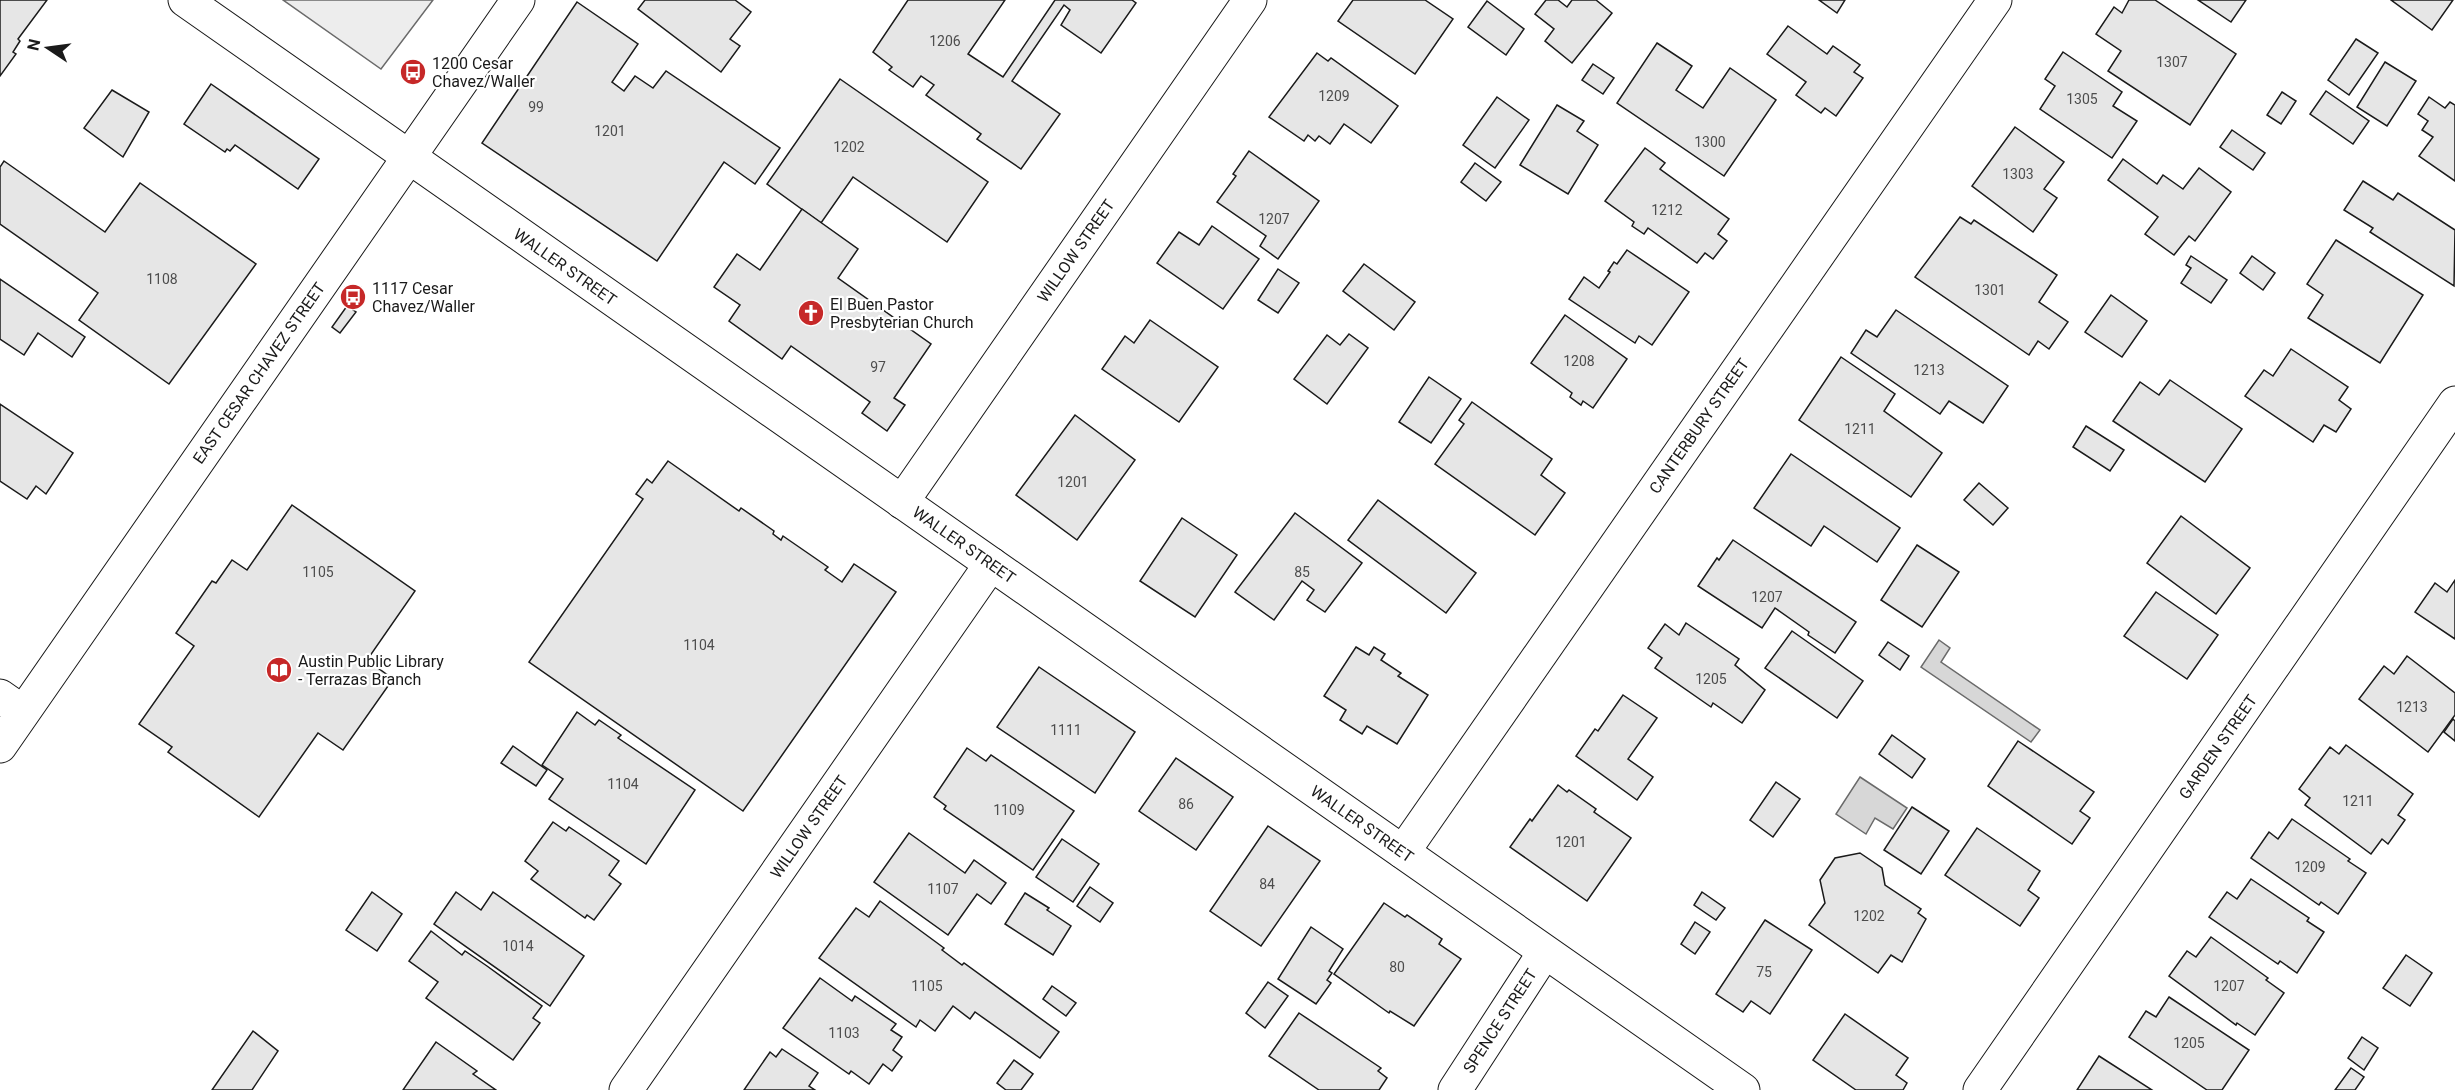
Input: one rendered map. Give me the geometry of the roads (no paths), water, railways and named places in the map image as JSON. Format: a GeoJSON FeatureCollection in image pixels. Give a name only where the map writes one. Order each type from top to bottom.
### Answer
{"type":"FeatureCollection","features":[{"type":"Feature","properties":{"kind":"street","name":"WALLER STREET"},"geometry":{"type":"LineString","coordinates":[[185,0],[1544,953],[1743,1090]]}},
{"type":"Feature","properties":{"kind":"street","name":"EAST CESAR CHAVEZ STREET"},"geometry":{"type":"LineString","coordinates":[[0,746],[12,704],[409,157],[518,0]]}},
{"type":"Feature","properties":{"kind":"street","name":"WILLOW STREET"},"geometry":{"type":"LineString","coordinates":[[902,502],[1250,0]]}},
{"type":"Feature","properties":{"kind":"street","name":"CANTERBURY STREET"},"geometry":{"type":"LineString","coordinates":[[1403,852],[1995,0]]}},
{"type":"Feature","properties":{"kind":"street","name":"GARDEN STREET"},"geometry":{"type":"LineString","coordinates":[[1980,1090],[2455,403]]}},
{"type":"Feature","properties":{"kind":"street","name":"WILLOW STREET"},"geometry":{"type":"LineString","coordinates":[[627,1090],[992,564]]}},
{"type":"Feature","properties":{"kind":"street","name":"SPENCE STREET"},"geometry":{"type":"LineString","coordinates":[[1455,1090],[1544,953]]}},
{"type":"Feature","properties":{"kind":"place","name":"1200 Cesar Chavez/Waller"},"geometry":{"type":"Point","coordinates":[413,72]}},
{"type":"Feature","properties":{"kind":"place","name":"1117 Cesar Chavez/Waller"},"geometry":{"type":"Point","coordinates":[353,297]}},
{"type":"Feature","properties":{"kind":"place","name":"El Buen Pastor Presbyterian Church"},"geometry":{"type":"Point","coordinates":[811,313]}},
{"type":"Feature","properties":{"kind":"place","name":"Austin Public Library - Terrazas Branch"},"geometry":{"type":"Point","coordinates":[279,670]}}]}
